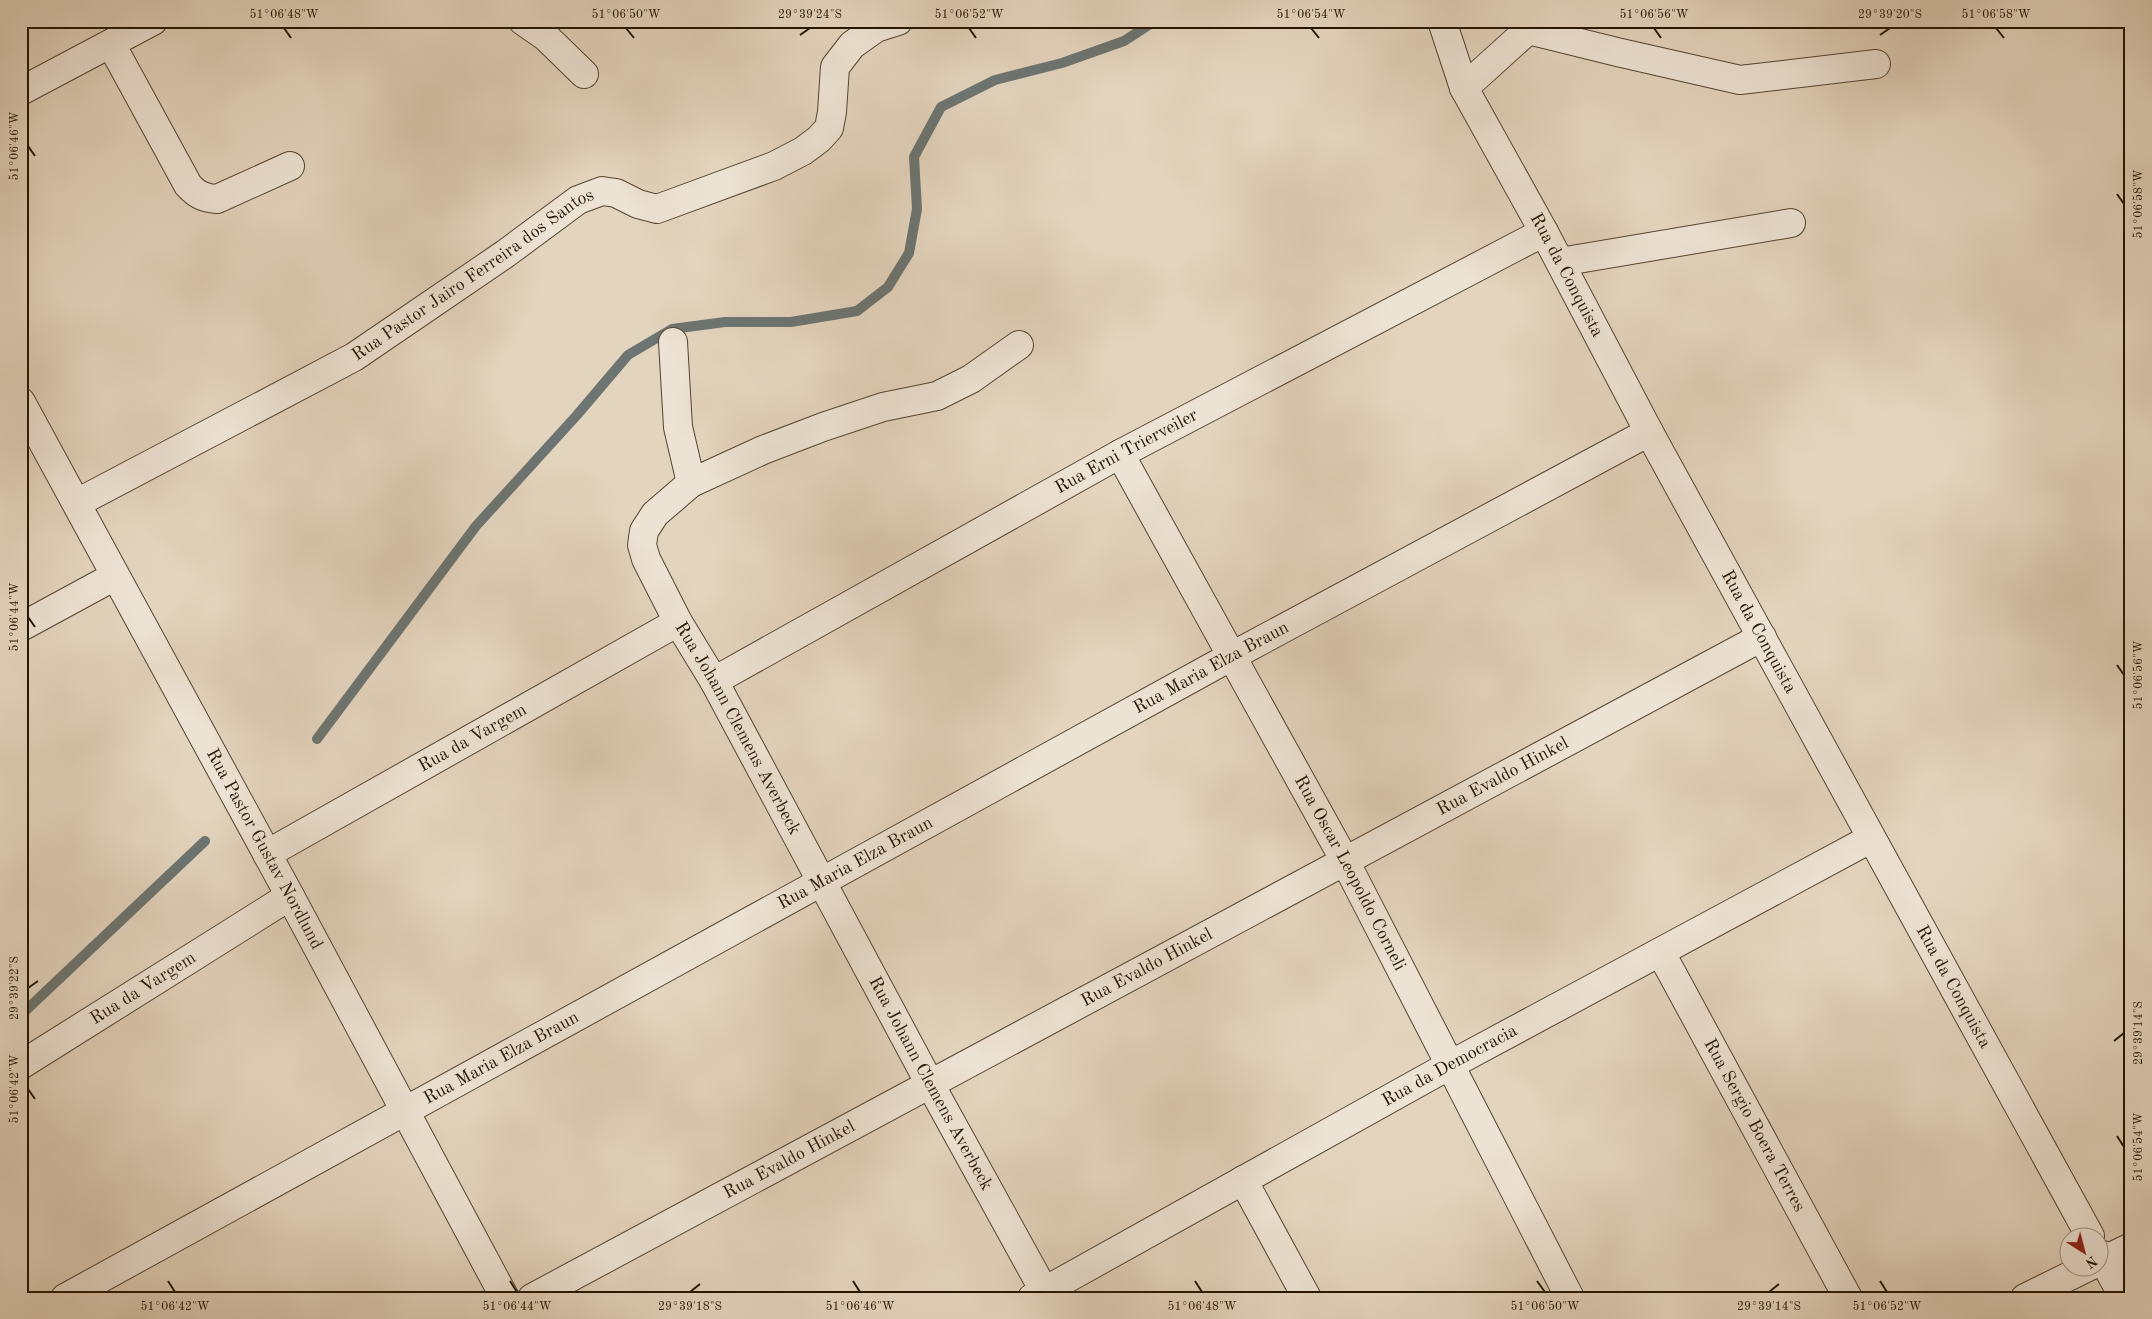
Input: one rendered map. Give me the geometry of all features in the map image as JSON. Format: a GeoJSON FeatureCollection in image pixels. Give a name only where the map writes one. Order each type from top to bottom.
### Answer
{"type":"FeatureCollection","features":[{"type":"Feature","properties":{"kind":"street"},"geometry":{"type":"LineString","coordinates":[[21,91],[154,21]]}},
{"type":"Feature","properties":{"kind":"street"},"geometry":{"type":"LineString","coordinates":[[523,21],[546,37],[584,74]]}},
{"type":"Feature","properties":{"kind":"street","name":"Rua Pastor Jairo Ferreira dos Santos"},"geometry":{"type":"LineString","coordinates":[[77,503],[354,357],[505,254],[578,200],[602,191],[616,193],[638,204],[657,209],[774,166],[803,151],[829,128],[835,66],[852,44],[876,28],[898,21]]}},
{"type":"Feature","properties":{"kind":"street","name":"Rua da Conquista"},"geometry":{"type":"LineString","coordinates":[[1442,21],[1464,88],[1544,232],[1649,432],[1870,839],[2084,1226]]}},
{"type":"Feature","properties":{"kind":"street"},"geometry":{"type":"LineString","coordinates":[[1464,88],[1533,26],[1617,52],[1740,80],[1876,64]]}},
{"type":"Feature","properties":{"kind":"street"},"geometry":{"type":"LineString","coordinates":[[111,44],[188,185],[195,193],[205,198],[217,199],[290,166]]}},
{"type":"Feature","properties":{"kind":"street"},"geometry":{"type":"LineString","coordinates":[[1560,262],[1791,223]]}},
{"type":"Feature","properties":{"kind":"street","name":"Rua Erni Trierveiler"},"geometry":{"type":"LineString","coordinates":[[714,680],[1120,454],[1544,232]]}},
{"type":"Feature","properties":{"kind":"street"},"geometry":{"type":"LineString","coordinates":[[673,342],[678,426],[691,483]]}},
{"type":"Feature","properties":{"kind":"street","name":"Rua Johann Clemens Averbeck"},"geometry":{"type":"LineString","coordinates":[[1019,345],[971,379],[937,396],[884,407],[822,427],[764,450],[691,483],[655,514],[644,532],[642,545],[646,559],[678,622],[714,680],[1041,1296]]}},
{"type":"Feature","properties":{"kind":"street","name":"Rua Pastor Gustav Nordlund"},"geometry":{"type":"LineString","coordinates":[[21,402],[290,896],[505,1298]]}},
{"type":"Feature","properties":{"kind":"street","name":"Rua Maria Elza Braun"},"geometry":{"type":"LineString","coordinates":[[65,1298],[1232,656],[1649,432]]}},
{"type":"Feature","properties":{"kind":"street","name":"Rua Oscar Leopoldo Corneli"},"geometry":{"type":"LineString","coordinates":[[1120,454],[1346,861],[1570,1298]]}},
{"type":"Feature","properties":{"kind":"street"},"geometry":{"type":"LineString","coordinates":[[21,627],[115,576]]}},
{"type":"Feature","properties":{"kind":"street","name":"Rua da Vargem"},"geometry":{"type":"LineString","coordinates":[[267,854],[678,622]]}},
{"type":"Feature","properties":{"kind":"street","name":"Rua Evaldo Hinkel"},"geometry":{"type":"LineString","coordinates":[[532,1298],[1762,637]]}},
{"type":"Feature","properties":{"kind":"street","name":"Rua da Democracia"},"geometry":{"type":"LineString","coordinates":[[1041,1296],[1243,1180],[1450,1065],[1870,839]]}},
{"type":"Feature","properties":{"kind":"street","name":"Rua da Vargem"},"geometry":{"type":"LineString","coordinates":[[21,1065],[290,896]]}},
{"type":"Feature","properties":{"kind":"street","name":"Rua Sergio Boera Terres"},"geometry":{"type":"LineString","coordinates":[[1661,953],[1848,1298]]}},
{"type":"Feature","properties":{"kind":"street"},"geometry":{"type":"LineString","coordinates":[[1243,1180],[1307,1298]]}},
{"type":"Feature","properties":{"kind":"street"},"geometry":{"type":"LineString","coordinates":[[2110,1256],[2131,1247]]}},
{"type":"Feature","properties":{"kind":"street"},"geometry":{"type":"LineString","coordinates":[[2025,1298],[2068,1276]]}},
{"type":"Feature","properties":{"kind":"street"},"geometry":{"type":"LineString","coordinates":[[2109,1276],[2124,1298]]}},
{"type":"Feature","properties":{"kind":"waterway"},"geometry":{"type":"LineString","coordinates":[[317,739],[476,526],[577,415],[628,355],[672,329],[725,322],[791,322],[857,311],[888,287],[909,253],[917,209],[914,157],[941,107],[995,80],[1062,63],[1124,41],[1155,21]]}},
{"type":"Feature","properties":{"kind":"waterway"},"geometry":{"type":"LineString","coordinates":[[21,1015],[205,841]]}}]}
